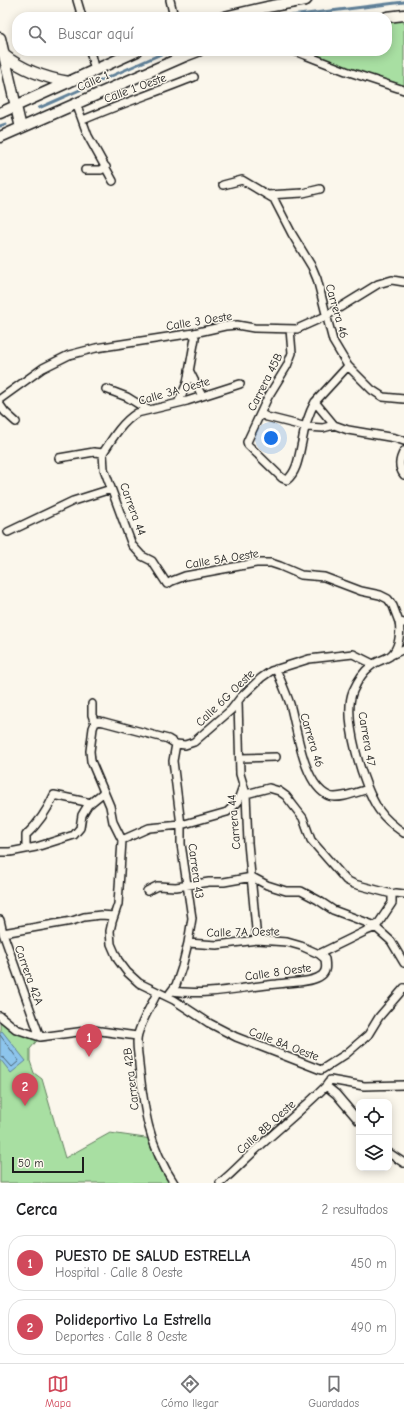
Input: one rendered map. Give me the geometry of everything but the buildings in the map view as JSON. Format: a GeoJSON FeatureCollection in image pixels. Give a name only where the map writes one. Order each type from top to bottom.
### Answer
{"type":"FeatureCollection","features":[{"type":"Feature","properties":{"kind":"main road"},"geometry":{"type":"LineString","coordinates":[[246,12],[306,0]]}},
{"type":"Feature","properties":{"kind":"main road"},"geometry":{"type":"LineString","coordinates":[[392,16],[404,15]]}},
{"type":"Feature","properties":{"kind":"main road"},"geometry":{"type":"LineString","coordinates":[[0,38],[2,55],[21,128]]}},
{"type":"Feature","properties":{"kind":"main road"},"geometry":{"type":"LineString","coordinates":[[2,55],[15,64],[28,70],[48,78],[69,82]]}},
{"type":"Feature","properties":{"kind":"main road","name":"Calle 1"},"geometry":{"type":"LineString","coordinates":[[0,113],[126,56]]}},
{"type":"Feature","properties":{"kind":"main road","name":"Calle 1"},"geometry":{"type":"LineString","coordinates":[[0,137],[184,56]]}},
{"type":"Feature","properties":{"kind":"street"},"geometry":{"type":"LineString","coordinates":[[77,0],[81,12]]}},
{"type":"Feature","properties":{"kind":"street"},"geometry":{"type":"LineString","coordinates":[[170,0],[173,12]]}},
{"type":"Feature","properties":{"kind":"street"},"geometry":{"type":"LineString","coordinates":[[91,56],[95,71]]}},
{"type":"Feature","properties":{"kind":"street"},"geometry":{"type":"LineString","coordinates":[[308,56],[346,71],[404,90]]}},
{"type":"Feature","properties":{"kind":"street","name":"Calle 1 Oeste"},"geometry":{"type":"LineString","coordinates":[[83,120],[194,77]]}},
{"type":"Feature","properties":{"kind":"street"},"geometry":{"type":"LineString","coordinates":[[76,103],[88,136],[113,181]]}},
{"type":"Feature","properties":{"kind":"street"},"geometry":{"type":"LineString","coordinates":[[86,170],[101,170],[106,167]]}},
{"type":"Feature","properties":{"kind":"street","name":"Carrera 46"},"geometry":{"type":"LineString","coordinates":[[223,185],[242,180],[274,199],[292,234],[312,267],[317,280],[333,342],[348,366],[372,390],[384,397],[404,400]]}},
{"type":"Feature","properties":{"kind":"street"},"geometry":{"type":"LineString","coordinates":[[267,195],[303,193],[320,189]]}},
{"type":"Feature","properties":{"kind":"street","name":"Calle 3 Oeste"},"geometry":{"type":"LineString","coordinates":[[0,399],[43,368],[70,355],[96,348],[194,333],[225,326],[237,325],[254,328],[297,329],[326,316],[378,284],[392,280],[404,282]]}},
{"type":"Feature","properties":{"kind":"street","name":"Carrera 45B"},"geometry":{"type":"LineString","coordinates":[[290,329],[292,353],[288,366],[268,397],[247,444],[282,478],[287,480],[298,460],[306,427]]}},
{"type":"Feature","properties":{"kind":"street"},"geometry":{"type":"LineString","coordinates":[[178,402],[187,383],[195,338],[194,333]]}},
{"type":"Feature","properties":{"kind":"street"},"geometry":{"type":"LineString","coordinates":[[306,427],[315,402],[348,366]]}},
{"type":"Feature","properties":{"kind":"street"},"geometry":{"type":"LineString","coordinates":[[189,370],[202,396]]}},
{"type":"Feature","properties":{"kind":"street","name":"Calle 3A Oeste"},"geometry":{"type":"LineString","coordinates":[[103,453],[131,417],[136,413],[187,401],[240,384]]}},
{"type":"Feature","properties":{"kind":"street"},"geometry":{"type":"LineString","coordinates":[[106,389],[127,397],[148,410]]}},
{"type":"Feature","properties":{"kind":"street"},"geometry":{"type":"LineString","coordinates":[[315,402],[334,425],[348,430],[395,438],[404,441]]}},
{"type":"Feature","properties":{"kind":"street"},"geometry":{"type":"LineString","coordinates":[[0,405],[16,422]]}},
{"type":"Feature","properties":{"kind":"street"},"geometry":{"type":"LineString","coordinates":[[261,414],[267,417],[306,427],[323,428],[334,425]]}},
{"type":"Feature","properties":{"kind":"street"},"geometry":{"type":"LineString","coordinates":[[403,475],[400,468],[400,462],[404,451]]}},
{"type":"Feature","properties":{"kind":"street"},"geometry":{"type":"LineString","coordinates":[[59,458],[94,452],[103,453]]}},
{"type":"Feature","properties":{"kind":"street","name":"Carrera 44"},"geometry":{"type":"LineString","coordinates":[[103,453],[104,468],[132,545],[142,556],[152,561],[167,584]]}},
{"type":"Feature","properties":{"kind":"street"},"geometry":{"type":"LineString","coordinates":[[8,532],[73,501],[111,489]]}},
{"type":"Feature","properties":{"kind":"street","name":"Calle 5A Oeste"},"geometry":{"type":"LineString","coordinates":[[167,584],[172,580],[185,576],[256,563],[271,563],[301,576],[324,577],[361,591],[380,595],[388,599],[402,622]]}},
{"type":"Feature","properties":{"kind":"street"},"geometry":{"type":"LineString","coordinates":[[391,655],[399,643],[402,622]]}},
{"type":"Feature","properties":{"kind":"street"},"geometry":{"type":"LineString","coordinates":[[373,664],[404,649]]}},
{"type":"Feature","properties":{"kind":"street","name":"Calle 6G Oeste"},"geometry":{"type":"LineString","coordinates":[[176,744],[185,745],[194,742],[231,710],[261,678],[271,671],[309,659],[352,654],[373,664]]}},
{"type":"Feature","properties":{"kind":"street","name":"Carrera 47"},"geometry":{"type":"LineString","coordinates":[[373,664],[367,669],[353,691],[350,703],[357,758],[368,789],[379,810],[388,820],[404,833]]}},
{"type":"Feature","properties":{"kind":"street","name":"Carrera 46"},"geometry":{"type":"LineString","coordinates":[[276,670],[290,703],[302,754],[314,783],[329,796],[335,797],[368,789]]}},
{"type":"Feature","properties":{"kind":"street","name":"Carrera 44"},"geometry":{"type":"LineString","coordinates":[[238,701],[240,774],[242,786],[245,789],[246,794],[248,843],[257,940]]}},
{"type":"Feature","properties":{"kind":"street"},"geometry":{"type":"LineString","coordinates":[[92,704],[92,715],[95,723],[90,751],[94,770],[110,806],[115,827],[122,840],[118,904],[110,931],[111,944],[118,960],[127,972],[138,983],[157,993]]}},
{"type":"Feature","properties":{"kind":"street"},"geometry":{"type":"LineString","coordinates":[[95,723],[99,721],[104,722],[168,739],[176,744]]}},
{"type":"Feature","properties":{"kind":"street","name":"Carrera 43"},"geometry":{"type":"LineString","coordinates":[[170,994],[176,985],[188,943],[192,918],[181,844],[181,825],[173,761],[176,744]]}},
{"type":"Feature","properties":{"kind":"street"},"geometry":{"type":"LineString","coordinates":[[240,758],[276,757]]}},
{"type":"Feature","properties":{"kind":"street"},"geometry":{"type":"LineString","coordinates":[[122,840],[149,828],[181,825],[227,812],[237,803],[242,786]]}},
{"type":"Feature","properties":{"kind":"street"},"geometry":{"type":"LineString","coordinates":[[246,794],[269,788],[280,791],[286,796],[303,818],[311,840],[315,846],[346,880],[354,884],[392,894],[403,894]]}},
{"type":"Feature","properties":{"kind":"street"},"geometry":{"type":"LineString","coordinates":[[0,852],[10,852],[36,847],[74,835],[80,828],[82,815],[88,805],[104,792]]}},
{"type":"Feature","properties":{"kind":"street"},"geometry":{"type":"LineString","coordinates":[[26,848],[26,835],[41,820],[48,810],[54,795],[91,803]]}},
{"type":"Feature","properties":{"kind":"street"},"geometry":{"type":"LineString","coordinates":[[147,891],[157,886],[176,887],[209,882],[224,882],[252,877],[267,885],[286,891],[301,891],[333,910],[376,928],[391,941],[404,963]]}},
{"type":"Feature","properties":{"kind":"street"},"geometry":{"type":"LineString","coordinates":[[376,928],[392,903],[392,894]]}},
{"type":"Feature","properties":{"kind":"street"},"geometry":{"type":"LineString","coordinates":[[3,933],[72,922],[84,917],[101,915],[114,916]]}},
{"type":"Feature","properties":{"kind":"street","name":"Carrera 42A"},"geometry":{"type":"LineString","coordinates":[[0,920],[3,933],[40,1037]]}},
{"type":"Feature","properties":{"kind":"street","name":"Calle 8 Oeste"},"geometry":{"type":"LineString","coordinates":[[170,994],[243,989],[318,978],[326,969],[325,958],[320,954],[376,928]]}},
{"type":"Feature","properties":{"kind":"street","name":"Calle 7A Oeste"},"geometry":{"type":"LineString","coordinates":[[188,943],[217,945],[257,940],[287,942],[320,954]]}},
{"type":"Feature","properties":{"kind":"street","name":"Calle 8A Oeste"},"geometry":{"type":"LineString","coordinates":[[157,993],[170,994],[209,1023],[236,1037],[321,1070],[346,1054],[364,1038],[379,1017],[404,988]]}},
{"type":"Feature","properties":{"kind":"street","name":"Carrera 42B"},"geometry":{"type":"LineString","coordinates":[[157,993],[137,1036],[144,1106],[152,1139],[165,1169],[174,1183]]}},
{"type":"Feature","properties":{"kind":"street"},"geometry":{"type":"LineString","coordinates":[[0,1016],[16,1029],[40,1037],[93,1030],[137,1036]]}},
{"type":"Feature","properties":{"kind":"street"},"geometry":{"type":"LineString","coordinates":[[321,1070],[336,1094],[356,1117]]}},
{"type":"Feature","properties":{"kind":"street"},"geometry":{"type":"LineString","coordinates":[[328,1083],[364,1086],[404,1085]]}},
{"type":"Feature","properties":{"kind":"street","name":"Calle 8B Oeste"},"geometry":{"type":"LineString","coordinates":[[220,1183],[261,1144],[301,1111],[328,1083]]}},
{"type":"Feature","properties":{"kind":"street"},"geometry":{"type":"LineString","coordinates":[[392,1155],[404,1163]]}},
{"type":"Feature","properties":{"kind":"green space"},"geometry":{"type":"Polygon","coordinates":[[[404,15],[404,90],[309,56],[392,56],[392,16],[404,15]]]}},
{"type":"Feature","properties":{"kind":"green space"},"geometry":{"type":"Polygon","coordinates":[[[0,1016],[16,1029],[40,1037],[30,1049],[30,1061],[34,1073],[42,1079],[65,1158],[110,1133],[152,1139],[174,1183],[0,1183],[0,1016]]]}},
{"type":"Feature","properties":{"kind":"water"},"geometry":{"type":"Polygon","coordinates":[[[2,1031],[26,1061],[11,1073],[0,1059],[0,1032],[2,1031]]]}},
{"type":"Feature","properties":{"kind":"waterway"},"geometry":{"type":"LineString","coordinates":[[323,12],[404,2]]}},
{"type":"Feature","properties":{"kind":"waterway"},"geometry":{"type":"LineString","coordinates":[[39,108],[157,56]]}},
{"type":"Feature","properties":{"kind":"waterway"},"geometry":{"type":"LineString","coordinates":[[0,126],[6,124]]}},
{"type":"Feature","properties":{"kind":"place","name":"PUESTO DE SALUD ESTRELLA"},"geometry":{"type":"Point","coordinates":[89,1057]}},
{"type":"Feature","properties":{"kind":"place","name":"Polideportivo La Estrella"},"geometry":{"type":"Point","coordinates":[25,1106]}}]}
